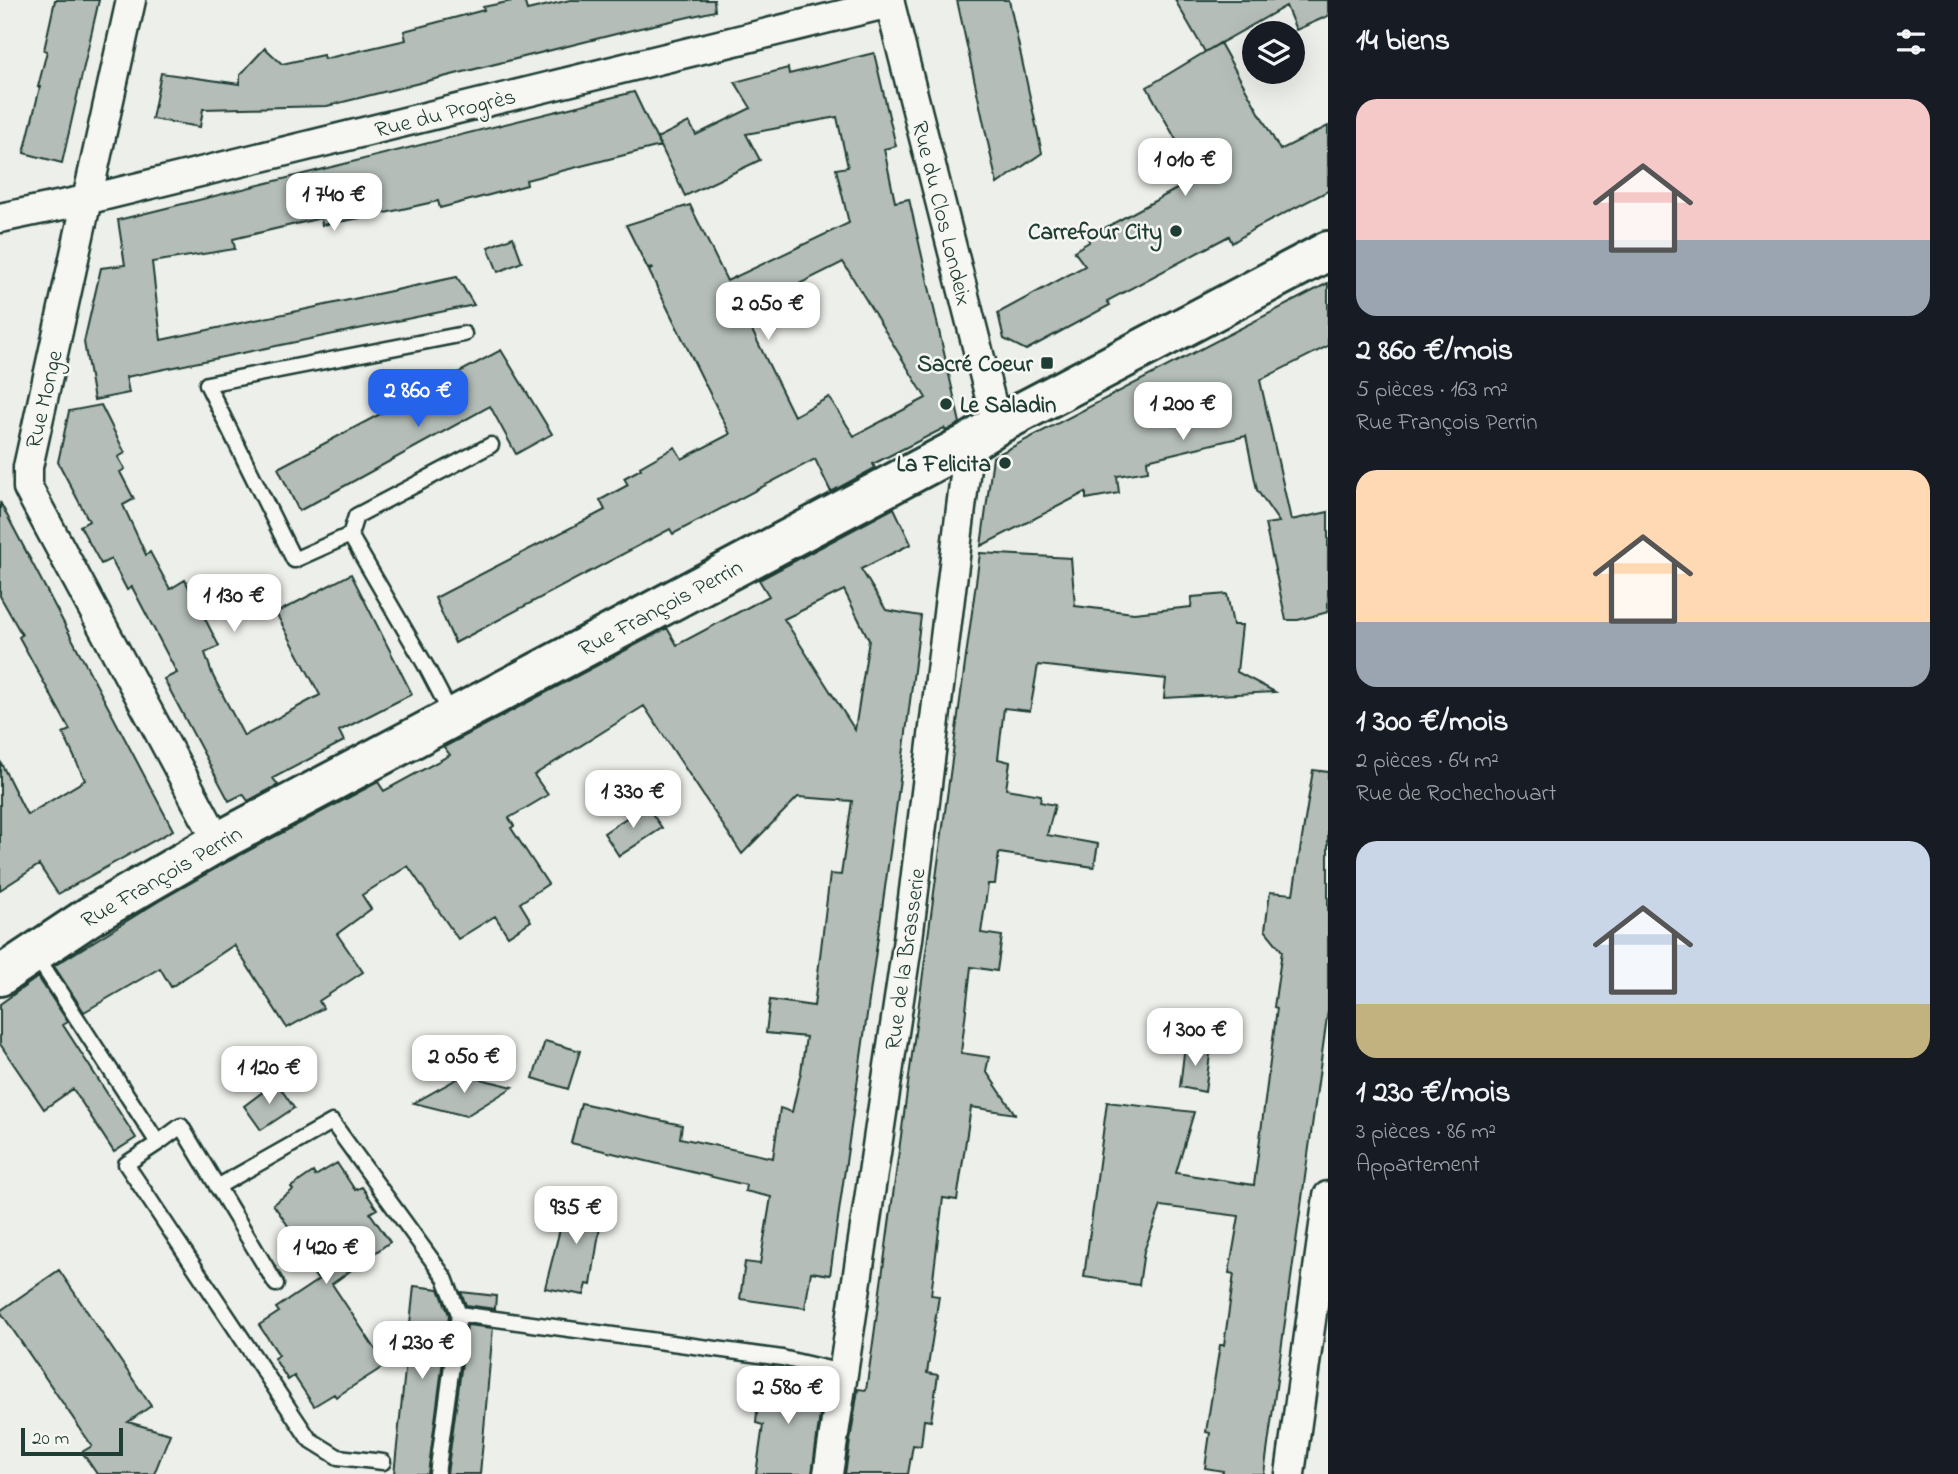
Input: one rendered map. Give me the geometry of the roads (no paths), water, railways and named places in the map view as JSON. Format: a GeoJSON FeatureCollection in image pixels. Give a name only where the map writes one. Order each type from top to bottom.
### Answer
{"type":"FeatureCollection","features":[{"type":"Feature","properties":{"kind":"main road","name":"Rue François Perrin"},"geometry":{"type":"LineString","coordinates":[[0,976],[90,916],[218,842],[1328,251]]}},
{"type":"Feature","properties":{"kind":"street","name":"Rue Monge"},"geometry":{"type":"LineString","coordinates":[[131,0],[27,467],[28,488],[218,842]]}},
{"type":"Feature","properties":{"kind":"street","name":"Rue du Progrès"},"geometry":{"type":"LineString","coordinates":[[0,218],[86,200],[889,1]]}},
{"type":"Feature","properties":{"kind":"street","name":"Rue du Clos Londeix"},"geometry":{"type":"LineString","coordinates":[[889,1],[983,434]]}},
{"type":"Feature","properties":{"kind":"street","name":"Rue de la Brasserie"},"geometry":{"type":"LineString","coordinates":[[828,1474],[983,434]]}},
{"type":"Feature","properties":{"kind":"street"},"geometry":{"type":"LineString","coordinates":[[1290,1474],[1328,1196]]}},
{"type":"Feature","properties":{"kind":"lane"},"geometry":{"type":"LineString","coordinates":[[350,535],[294,560],[207,384],[464,334]]}},
{"type":"Feature","properties":{"kind":"lane"},"geometry":{"type":"LineString","coordinates":[[452,717],[427,668],[350,535],[356,516],[492,445]]}},
{"type":"Feature","properties":{"kind":"lane"},"geometry":{"type":"LineString","coordinates":[[34,953],[158,1143]]}},
{"type":"Feature","properties":{"kind":"lane"},"geometry":{"type":"LineString","coordinates":[[217,1187],[332,1122],[445,1278],[458,1314],[437,1474]]}},
{"type":"Feature","properties":{"kind":"lane"},"geometry":{"type":"LineString","coordinates":[[276,1284],[181,1126],[126,1164],[309,1439],[338,1457],[383,1462]]}},
{"type":"Feature","properties":{"kind":"lane"},"geometry":{"type":"LineString","coordinates":[[458,1314],[782,1359],[842,1372]]}},
{"type":"Feature","properties":{"kind":"place","name":"Carrefour City"},"geometry":{"type":"Point","coordinates":[1176,231]}},
{"type":"Feature","properties":{"kind":"place","name":"Sacré Coeur"},"geometry":{"type":"Point","coordinates":[1047,363]}},
{"type":"Feature","properties":{"kind":"place","name":"Le Saladin"},"geometry":{"type":"Point","coordinates":[946,404]}},
{"type":"Feature","properties":{"kind":"place","name":"La Felicita"},"geometry":{"type":"Point","coordinates":[1005,463]}}]}
